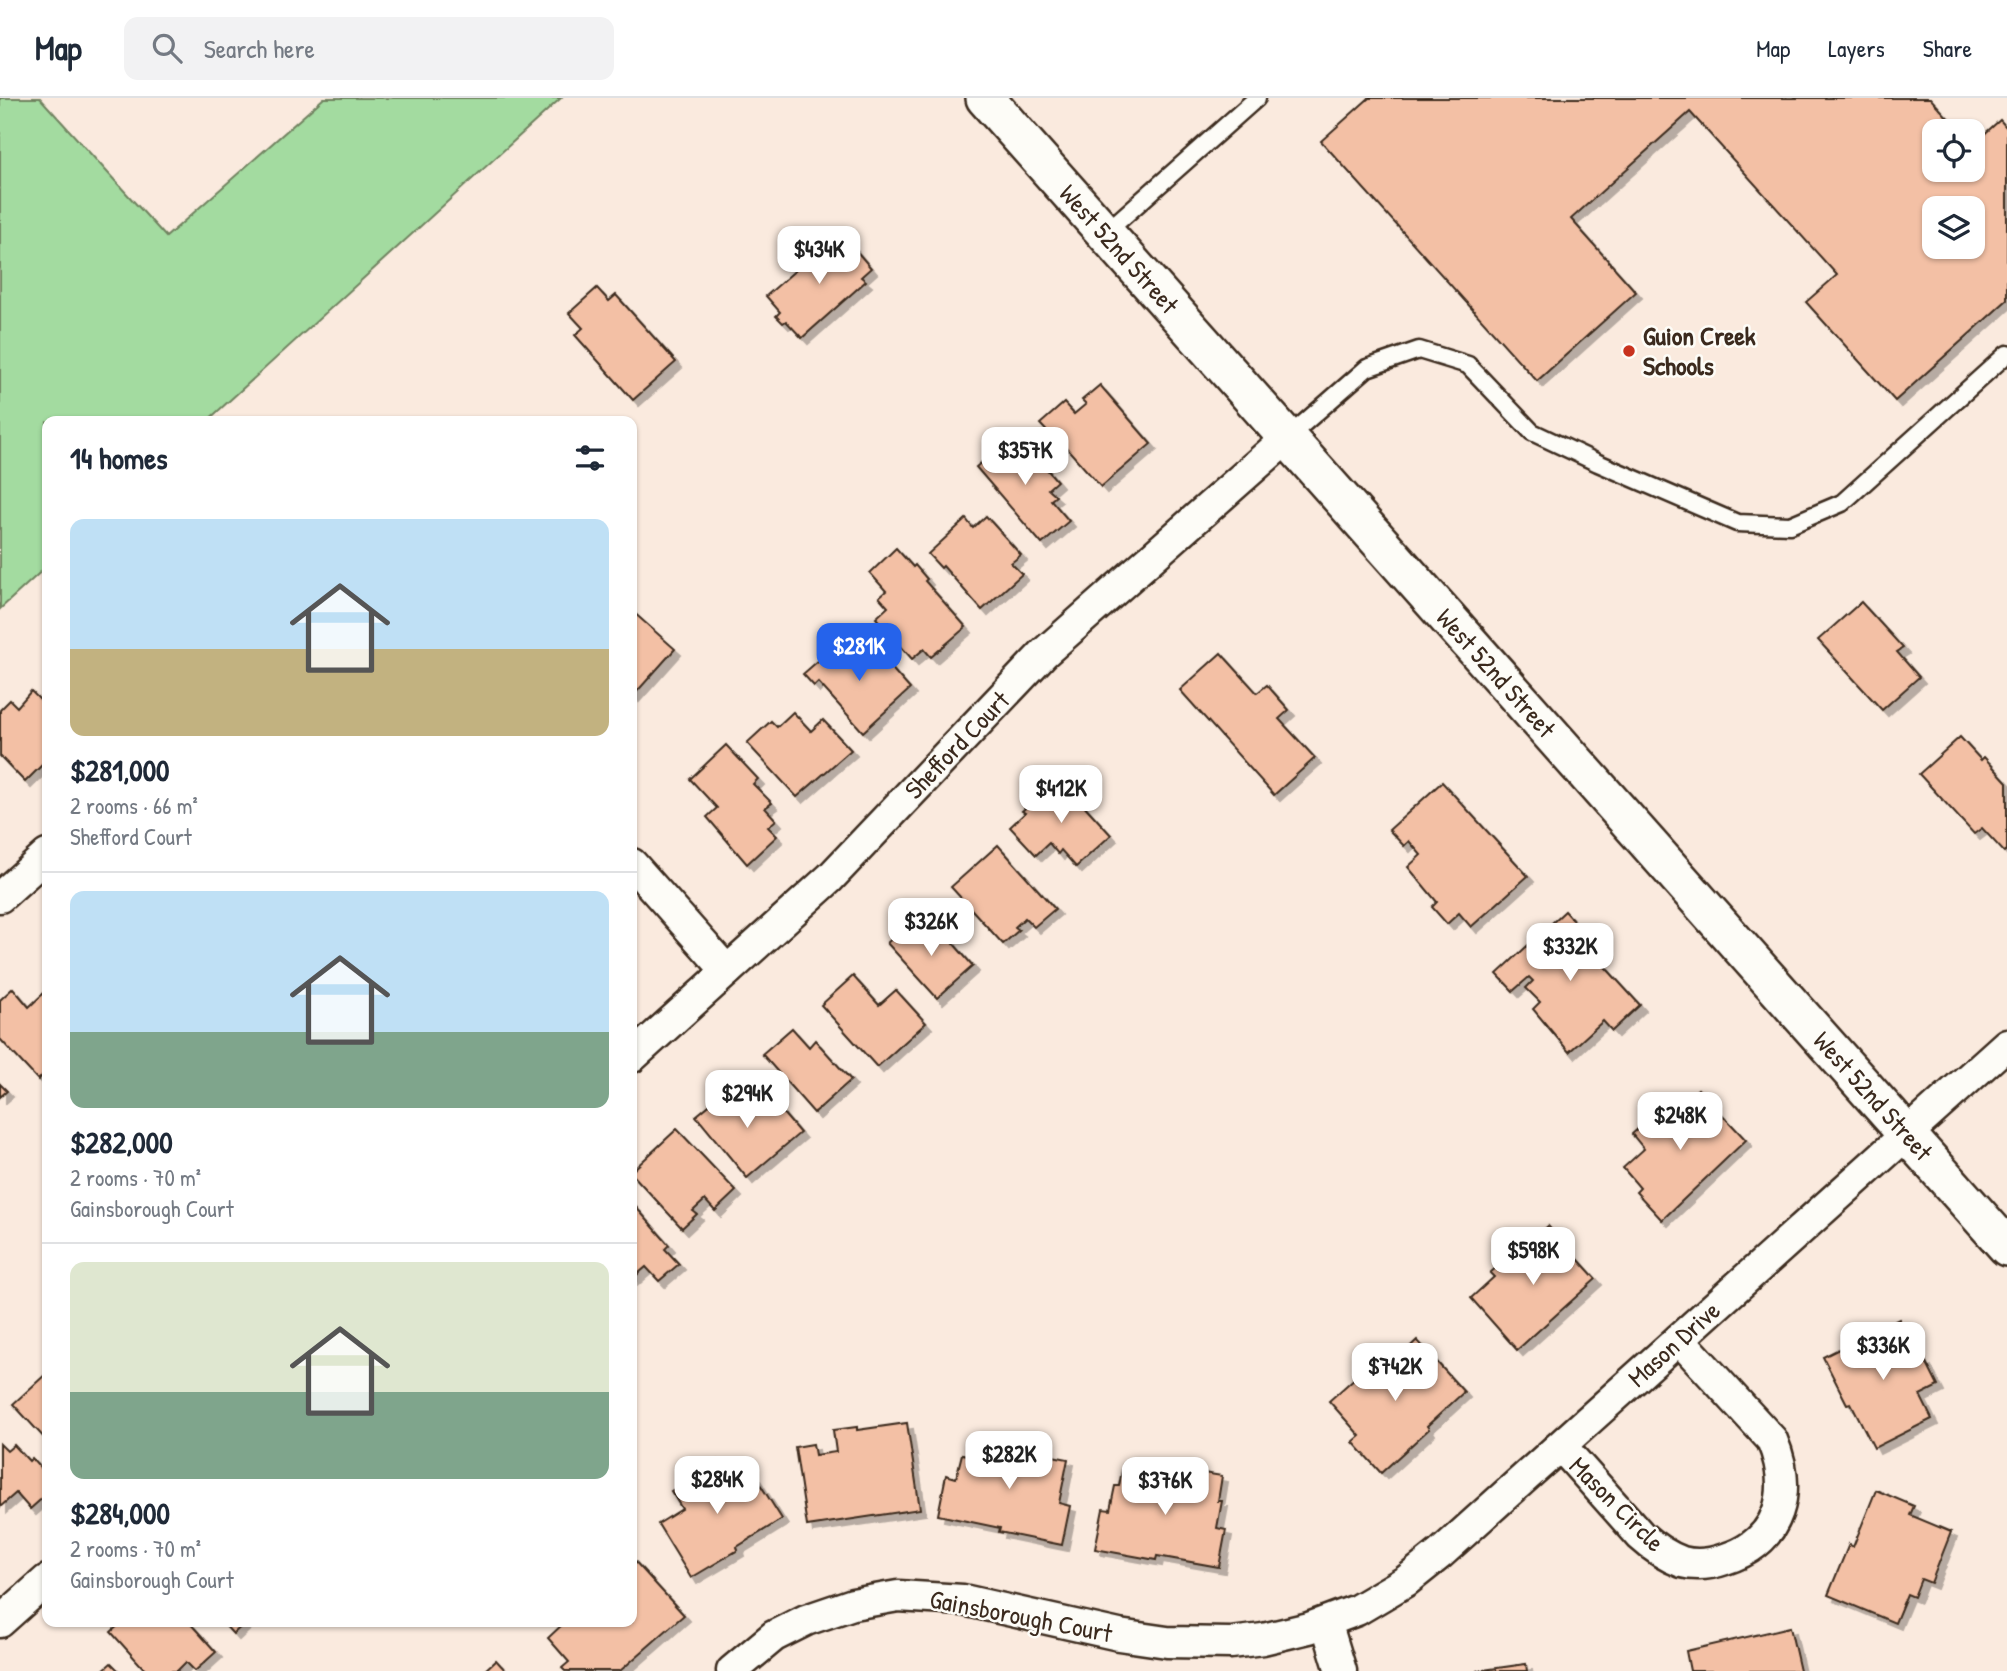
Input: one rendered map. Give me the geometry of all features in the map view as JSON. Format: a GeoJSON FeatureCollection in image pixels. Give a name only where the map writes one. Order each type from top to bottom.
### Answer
{"type":"FeatureCollection","features":[{"type":"Feature","properties":{"kind":"street","name":"West 52nd Street"},"geometry":{"type":"LineString","coordinates":[[985,98],[2007,1247]]}},
{"type":"Feature","properties":{"kind":"street","name":"Shefford Court"},"geometry":{"type":"LineString","coordinates":[[637,1052],[830,878],[1044,653],[1287,438]]}},
{"type":"Feature","properties":{"kind":"street"},"geometry":{"type":"LineString","coordinates":[[0,897],[42,859]]}},
{"type":"Feature","properties":{"kind":"street"},"geometry":{"type":"LineString","coordinates":[[637,870],[727,971]]}},
{"type":"Feature","properties":{"kind":"street","name":"Mason Drive"},"geometry":{"type":"LineString","coordinates":[[1326,1622],[1357,1610],[1419,1572],[2007,1044]]}},
{"type":"Feature","properties":{"kind":"street","name":"Mason Circle"},"geometry":{"type":"LineString","coordinates":[[1560,1446],[1641,1536],[1668,1556],[1700,1565],[1719,1562],[1749,1548],[1763,1536],[1780,1507],[1783,1473],[1779,1456],[1772,1440],[1679,1339]]}},
{"type":"Feature","properties":{"kind":"street"},"geometry":{"type":"LineString","coordinates":[[0,1622],[42,1584]]}},
{"type":"Feature","properties":{"kind":"street","name":"Gainsborough Court"},"geometry":{"type":"LineString","coordinates":[[732,1671],[774,1636],[806,1620],[853,1604],[898,1596],[963,1600],[1167,1642],[1247,1642],[1326,1622]]}},
{"type":"Feature","properties":{"kind":"street"},"geometry":{"type":"LineString","coordinates":[[1326,1622],[1341,1671]]}},
{"type":"Feature","properties":{"kind":"lane"},"geometry":{"type":"LineString","coordinates":[[1105,233],[1257,98]]}},
{"type":"Feature","properties":{"kind":"lane"},"geometry":{"type":"LineString","coordinates":[[1287,438],[1367,368],[1419,349],[1468,365],[1532,432],[1737,523],[1790,525],[1842,503],[2007,354]]}},
{"type":"Feature","properties":{"kind":"green space"},"geometry":{"type":"Polygon","coordinates":[[[0,98],[40,98],[166,237],[324,98],[561,98],[213,416],[42,416],[42,571],[0,609],[0,98]]]}},
{"type":"Feature","properties":{"kind":"building"},"geometry":{"type":"Polygon","coordinates":[[[1369,98],[1930,98],[1949,119],[1922,119],[1922,182],[1985,182],[1985,133],[2000,120],[2007,128],[2007,300],[1895,401],[1806,302],[1837,275],[1690,112],[1571,219],[1636,292],[1537,381],[1321,141],[1369,98]]]}},
{"type":"Feature","properties":{"kind":"building"},"geometry":{"type":"Polygon","coordinates":[[[841,233],[871,268],[861,277],[866,281],[802,338],[786,321],[783,323],[776,316],[780,312],[766,296],[807,260],[809,263],[841,233]]]}},
{"type":"Feature","properties":{"kind":"building"},"geometry":{"type":"Polygon","coordinates":[[[597,288],[609,301],[616,295],[676,362],[633,400],[575,335],[583,328],[569,313],[597,288]]]}},
{"type":"Feature","properties":{"kind":"building"},"geometry":{"type":"Polygon","coordinates":[[[1100,385],[1151,444],[1101,487],[1057,437],[1054,439],[1040,424],[1064,403],[1074,414],[1086,404],[1082,400],[1100,385]]]}},
{"type":"Feature","properties":{"kind":"building"},"geometry":{"type":"Polygon","coordinates":[[[1016,433],[1057,481],[1048,489],[1056,496],[1051,500],[1069,521],[1042,544],[976,467],[1016,433]]]}},
{"type":"Feature","properties":{"kind":"building"},"geometry":{"type":"Polygon","coordinates":[[[986,516],[1021,555],[1011,563],[1022,574],[982,610],[943,566],[941,568],[928,554],[966,519],[973,528],[986,516]]]}},
{"type":"Feature","properties":{"kind":"building"},"geometry":{"type":"Polygon","coordinates":[[[896,548],[913,567],[915,565],[927,579],[925,581],[966,627],[931,657],[924,649],[912,659],[876,618],[888,607],[879,597],[886,591],[870,573],[896,548]]]}},
{"type":"Feature","properties":{"kind":"building"},"geometry":{"type":"Polygon","coordinates":[[[1861,602],[1903,648],[1897,652],[1919,677],[1882,710],[1818,640],[1861,602]]]}},
{"type":"Feature","properties":{"kind":"building"},"geometry":{"type":"Polygon","coordinates":[[[637,615],[675,649],[637,692],[637,615]]]}},
{"type":"Feature","properties":{"kind":"building"},"geometry":{"type":"Polygon","coordinates":[[[862,635],[910,689],[863,732],[818,682],[814,686],[803,674],[826,654],[834,663],[862,635]]]}},
{"type":"Feature","properties":{"kind":"building"},"geometry":{"type":"Polygon","coordinates":[[[1221,653],[1257,693],[1267,685],[1289,710],[1279,719],[1315,758],[1274,795],[1180,690],[1221,653]]]}},
{"type":"Feature","properties":{"kind":"building"},"geometry":{"type":"Polygon","coordinates":[[[31,691],[42,702],[42,765],[25,782],[0,756],[0,710],[10,700],[17,707],[31,691]]]}},
{"type":"Feature","properties":{"kind":"building"},"geometry":{"type":"Polygon","coordinates":[[[793,712],[811,731],[823,720],[851,750],[797,797],[747,743],[771,721],[777,727],[793,712]]]}},
{"type":"Feature","properties":{"kind":"building"},"geometry":{"type":"Polygon","coordinates":[[[1960,737],[1981,760],[1984,757],[2007,782],[2007,850],[2004,852],[1982,828],[1974,834],[1919,774],[1960,737]]]}},
{"type":"Feature","properties":{"kind":"building"},"geometry":{"type":"Polygon","coordinates":[[[726,745],[758,779],[753,784],[772,803],[765,808],[776,820],[768,827],[777,836],[747,864],[707,817],[717,808],[690,779],[726,745]]]}},
{"type":"Feature","properties":{"kind":"building"},"geometry":{"type":"Polygon","coordinates":[[[1061,780],[1111,835],[1076,867],[1061,850],[1058,854],[1049,843],[1036,855],[1010,827],[1025,813],[1022,811],[1061,780]]]}},
{"type":"Feature","properties":{"kind":"building"},"geometry":{"type":"Polygon","coordinates":[[[1442,782],[1528,876],[1471,927],[1459,913],[1447,924],[1432,907],[1437,902],[1408,867],[1421,855],[1409,841],[1404,846],[1389,830],[1442,782]]]}},
{"type":"Feature","properties":{"kind":"building"},"geometry":{"type":"Polygon","coordinates":[[[998,845],[1055,909],[1034,927],[1025,918],[1015,927],[1019,930],[1003,944],[951,887],[998,845]]]}},
{"type":"Feature","properties":{"kind":"building"},"geometry":{"type":"Polygon","coordinates":[[[1565,911],[1602,952],[1596,957],[1640,1005],[1612,1031],[1603,1021],[1569,1052],[1533,1009],[1540,1002],[1526,988],[1533,981],[1529,977],[1513,991],[1497,974],[1565,911]]]}},
{"type":"Feature","properties":{"kind":"building"},"geometry":{"type":"Polygon","coordinates":[[[911,922],[928,939],[941,929],[973,966],[937,998],[887,943],[911,922]]]}},
{"type":"Feature","properties":{"kind":"building"},"geometry":{"type":"Polygon","coordinates":[[[853,976],[879,1005],[896,990],[926,1023],[877,1067],[821,1005],[853,976]]]}},
{"type":"Feature","properties":{"kind":"building"},"geometry":{"type":"Polygon","coordinates":[[[13,988],[29,1007],[42,995],[42,1076],[38,1080],[0,1039],[0,1000],[13,988]]]}},
{"type":"Feature","properties":{"kind":"building"},"geometry":{"type":"Polygon","coordinates":[[[792,1028],[809,1047],[815,1040],[851,1080],[814,1113],[762,1054],[792,1028]]]}},
{"type":"Feature","properties":{"kind":"building"},"geometry":{"type":"Polygon","coordinates":[[[0,1084],[7,1091],[0,1097],[0,1084]]]}},
{"type":"Feature","properties":{"kind":"building"},"geometry":{"type":"Polygon","coordinates":[[[731,1087],[753,1114],[771,1099],[800,1133],[747,1178],[696,1116],[731,1087]]]}},
{"type":"Feature","properties":{"kind":"building"},"geometry":{"type":"Polygon","coordinates":[[[1698,1089],[1746,1140],[1662,1220],[1636,1192],[1640,1188],[1623,1168],[1644,1149],[1632,1134],[1667,1103],[1674,1111],[1698,1089]]]}},
{"type":"Feature","properties":{"kind":"building"},"geometry":{"type":"Polygon","coordinates":[[[677,1129],[736,1191],[715,1211],[705,1200],[693,1211],[697,1214],[682,1228],[637,1179],[637,1166],[677,1129]]]}},
{"type":"Feature","properties":{"kind":"building"},"geometry":{"type":"Polygon","coordinates":[[[637,1208],[669,1245],[665,1249],[679,1264],[659,1281],[646,1267],[637,1275],[637,1208]]]}},
{"type":"Feature","properties":{"kind":"building"},"geometry":{"type":"Polygon","coordinates":[[[1548,1226],[1596,1279],[1517,1350],[1471,1298],[1494,1277],[1490,1273],[1548,1226]]]}},
{"type":"Feature","properties":{"kind":"building"},"geometry":{"type":"Polygon","coordinates":[[[1899,1319],[1921,1362],[1925,1360],[1938,1386],[1920,1395],[1932,1419],[1874,1448],[1823,1357],[1899,1319]]]}},
{"type":"Feature","properties":{"kind":"building"},"geometry":{"type":"Polygon","coordinates":[[[1417,1340],[1464,1392],[1381,1473],[1353,1442],[1360,1436],[1329,1401],[1385,1351],[1394,1362],[1417,1340]]]}},
{"type":"Feature","properties":{"kind":"building"},"geometry":{"type":"Polygon","coordinates":[[[42,1378],[42,1436],[13,1404],[42,1378]]]}},
{"type":"Feature","properties":{"kind":"building"},"geometry":{"type":"Polygon","coordinates":[[[907,1423],[920,1509],[807,1526],[795,1447],[813,1444],[815,1455],[836,1452],[833,1430],[857,1427],[857,1430],[907,1423]]]}},
{"type":"Feature","properties":{"kind":"building"},"geometry":{"type":"Polygon","coordinates":[[[973,1435],[1018,1444],[1017,1449],[1068,1459],[1059,1503],[1070,1506],[1062,1545],[999,1532],[1000,1528],[938,1515],[946,1475],[956,1478],[962,1454],[968,1455],[973,1435]]]}},
{"type":"Feature","properties":{"kind":"building"},"geometry":{"type":"Polygon","coordinates":[[[0,1444],[7,1451],[14,1445],[29,1461],[32,1458],[42,1469],[42,1498],[30,1509],[16,1493],[0,1507],[0,1444]]]}},
{"type":"Feature","properties":{"kind":"building"},"geometry":{"type":"Polygon","coordinates":[[[717,1460],[728,1477],[748,1465],[782,1519],[691,1578],[658,1524],[682,1509],[671,1491],[717,1460]]]}},
{"type":"Feature","properties":{"kind":"building"},"geometry":{"type":"Polygon","coordinates":[[[1123,1465],[1173,1474],[1173,1468],[1222,1476],[1218,1501],[1222,1501],[1217,1528],[1226,1530],[1219,1567],[1157,1556],[1156,1560],[1095,1549],[1103,1509],[1110,1510],[1123,1465]]]}},
{"type":"Feature","properties":{"kind":"building"},"geometry":{"type":"Polygon","coordinates":[[[1876,1490],[1914,1506],[1910,1515],[1951,1532],[1931,1583],[1921,1579],[1914,1597],[1907,1594],[1895,1623],[1828,1595],[1849,1544],[1853,1547],[1876,1490]]]}},
{"type":"Feature","properties":{"kind":"building"},"geometry":{"type":"Polygon","coordinates":[[[637,1563],[684,1615],[620,1671],[565,1671],[562,1668],[569,1662],[548,1638],[560,1627],[637,1627],[637,1563]]]}},
{"type":"Feature","properties":{"kind":"building"},"geometry":{"type":"Polygon","coordinates":[[[116,1627],[194,1627],[216,1652],[195,1671],[186,1662],[177,1671],[146,1671],[111,1632],[116,1627]]]}},
{"type":"Feature","properties":{"kind":"building"},"geometry":{"type":"Polygon","coordinates":[[[227,1627],[241,1627],[233,1634],[227,1627]]]}},
{"type":"Feature","properties":{"kind":"building"},"geometry":{"type":"Polygon","coordinates":[[[1790,1627],[1800,1671],[1690,1671],[1686,1651],[1790,1627]]]}},
{"type":"Feature","properties":{"kind":"building"},"geometry":{"type":"Polygon","coordinates":[[[496,1660],[506,1671],[484,1671],[496,1660]]]}},
{"type":"Feature","properties":{"kind":"building"},"geometry":{"type":"Polygon","coordinates":[[[111,1663],[119,1671],[102,1671],[111,1663]]]}},
{"type":"Feature","properties":{"kind":"building"},"geometry":{"type":"Polygon","coordinates":[[[1526,1664],[1527,1671],[1476,1671],[1526,1664]]]}},
{"type":"Feature","properties":{"kind":"place","name":"Guion Creek Schools"},"geometry":{"type":"Point","coordinates":[1629,351]}}]}
